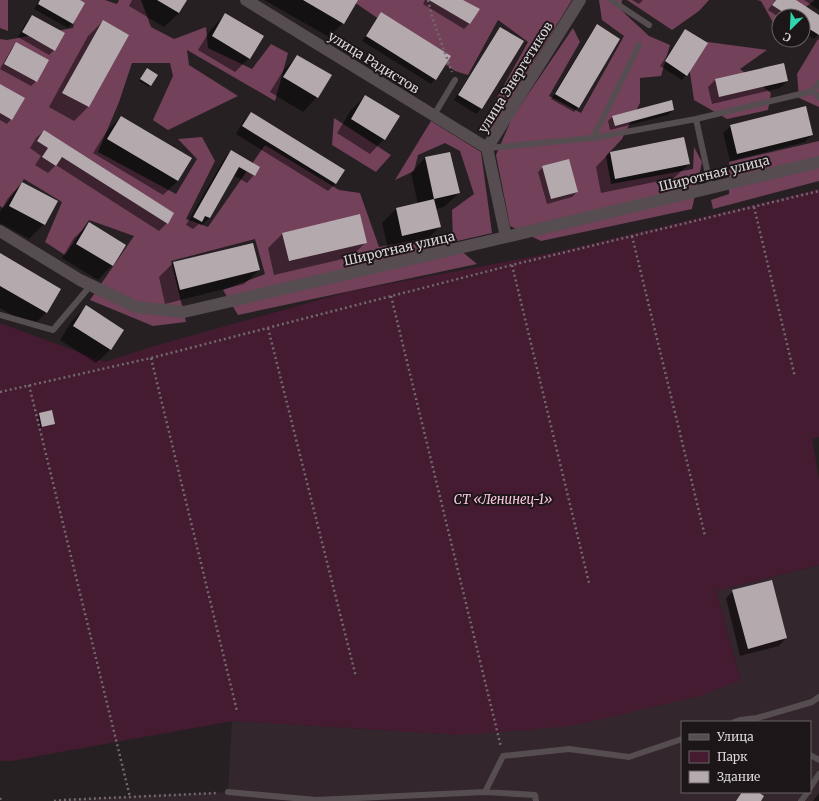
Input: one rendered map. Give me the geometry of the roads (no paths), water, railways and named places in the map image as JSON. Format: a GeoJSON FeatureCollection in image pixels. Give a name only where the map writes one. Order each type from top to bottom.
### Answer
{"type":"FeatureCollection","features":[{"type":"Feature","properties":{"kind":"street","name":"улица Радистов"},"geometry":{"type":"LineString","coordinates":[[246,0],[487,148]]}},
{"type":"Feature","properties":{"kind":"street","name":"улица Энергетиков"},"geometry":{"type":"LineString","coordinates":[[487,148],[580,0]]}},
{"type":"Feature","properties":{"kind":"street"},"geometry":{"type":"LineString","coordinates":[[487,148],[506,238]]}},
{"type":"Feature","properties":{"kind":"street","name":"Широтная улица"},"geometry":{"type":"LineString","coordinates":[[0,231],[80,280],[136,307],[184,312],[506,238],[819,162]]}},
{"type":"Feature","properties":{"kind":"lane"},"geometry":{"type":"LineString","coordinates":[[611,0],[649,25]]}},
{"type":"Feature","properties":{"kind":"lane"},"geometry":{"type":"LineString","coordinates":[[593,138],[639,45]]}},
{"type":"Feature","properties":{"kind":"lane"},"geometry":{"type":"LineString","coordinates":[[434,115],[455,80]]}},
{"type":"Feature","properties":{"kind":"lane"},"geometry":{"type":"LineString","coordinates":[[487,148],[593,138],[696,119],[813,91],[819,83]]}},
{"type":"Feature","properties":{"kind":"lane"},"geometry":{"type":"LineString","coordinates":[[813,91],[819,97]]}},
{"type":"Feature","properties":{"kind":"lane"},"geometry":{"type":"LineString","coordinates":[[696,119],[711,188]]}},
{"type":"Feature","properties":{"kind":"lane"},"geometry":{"type":"LineString","coordinates":[[0,315],[53,330],[91,285]]}},
{"type":"Feature","properties":{"kind":"lane"},"geometry":{"type":"LineString","coordinates":[[737,721],[759,720],[812,702],[819,697]]}},
{"type":"Feature","properties":{"kind":"lane"},"geometry":{"type":"LineString","coordinates":[[485,792],[503,756],[569,749],[629,757],[681,739]]}},
{"type":"Feature","properties":{"kind":"lane"},"geometry":{"type":"LineString","coordinates":[[811,786],[819,774]]}},
{"type":"Feature","properties":{"kind":"lane"},"geometry":{"type":"LineString","coordinates":[[228,792],[316,800],[485,792],[535,795],[536,801]]}},
{"type":"Feature","properties":{"kind":"lane"},"geometry":{"type":"LineString","coordinates":[[801,801],[807,793]]}},
{"type":"Feature","properties":{"kind":"park label","name":"СТ «Ленинец-1»"},"geometry":{"type":"Point","coordinates":[503,499]}}]}
